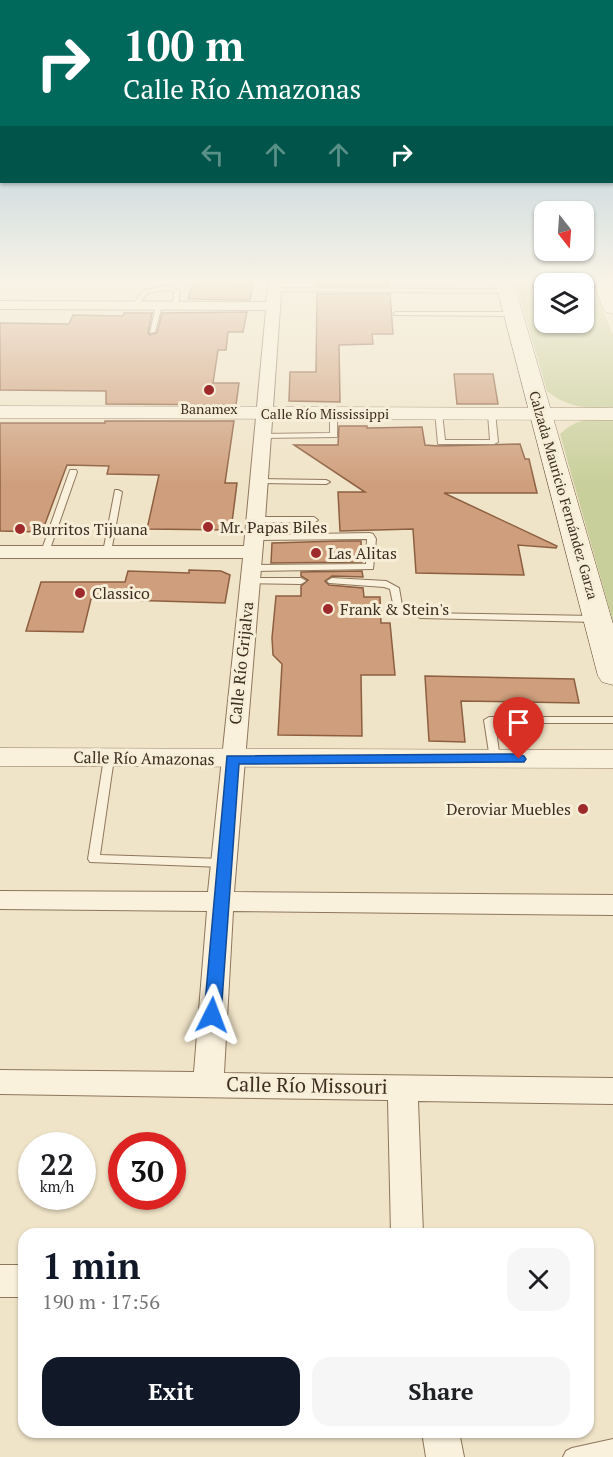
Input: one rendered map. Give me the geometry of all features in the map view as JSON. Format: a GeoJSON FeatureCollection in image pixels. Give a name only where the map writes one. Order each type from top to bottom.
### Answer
{"type":"FeatureCollection","features":[{"type":"Feature","properties":{"kind":"main road","name":"Calzada Mauricio Fernández Garza"},"geometry":{"type":"LineString","coordinates":[[523,348],[613,676]]}},
{"type":"Feature","properties":{"kind":"street","name":"Calle Río Grijalva"},"geometry":{"type":"LineString","coordinates":[[208,1083],[219,902],[253,551],[269,348]]}},
{"type":"Feature","properties":{"kind":"street","name":"Calle Río Mississippi"},"geometry":{"type":"LineString","coordinates":[[0,412],[613,414]]}},
{"type":"Feature","properties":{"kind":"street"},"geometry":{"type":"LineString","coordinates":[[0,552],[253,551]]}},
{"type":"Feature","properties":{"kind":"street","name":"Calle Río Amazonas"},"geometry":{"type":"LineString","coordinates":[[0,757],[613,759]]}},
{"type":"Feature","properties":{"kind":"street"},"geometry":{"type":"LineString","coordinates":[[0,900],[613,905]]}},
{"type":"Feature","properties":{"kind":"street","name":"Calle Río Missouri"},"geometry":{"type":"LineString","coordinates":[[0,1082],[208,1083],[610,1094]]}},
{"type":"Feature","properties":{"kind":"street"},"geometry":{"type":"LineString","coordinates":[[403,1087],[407,1228]]}},
{"type":"Feature","properties":{"kind":"street"},"geometry":{"type":"LineString","coordinates":[[0,1281],[18,1281]]}},
{"type":"Feature","properties":{"kind":"street"},"geometry":{"type":"LineString","coordinates":[[441,1438],[445,1457]]}},
{"type":"Feature","properties":{"kind":"lane"},"geometry":{"type":"LineString","coordinates":[[262,436],[332,435],[335,433],[333,412]]}},
{"type":"Feature","properties":{"kind":"lane"},"geometry":{"type":"LineString","coordinates":[[438,413],[441,442],[494,442],[492,414]]}},
{"type":"Feature","properties":{"kind":"lane"},"geometry":{"type":"LineString","coordinates":[[45,552],[73,472]]}},
{"type":"Feature","properties":{"kind":"lane"},"geometry":{"type":"LineString","coordinates":[[259,481],[326,482]]}},
{"type":"Feature","properties":{"kind":"lane"},"geometry":{"type":"LineString","coordinates":[[106,552],[118,492]]}},
{"type":"Feature","properties":{"kind":"lane"},"geometry":{"type":"LineString","coordinates":[[253,551],[314,520]]}},
{"type":"Feature","properties":{"kind":"lane"},"geometry":{"type":"LineString","coordinates":[[370,536],[372,539],[370,567],[253,551],[370,536]]}},
{"type":"Feature","properties":{"kind":"lane"},"geometry":{"type":"LineString","coordinates":[[253,551],[301,581]]}},
{"type":"Feature","properties":{"kind":"lane"},"geometry":{"type":"LineString","coordinates":[[332,581],[386,584],[394,588],[398,611]]}},
{"type":"Feature","properties":{"kind":"lane"},"geometry":{"type":"LineString","coordinates":[[423,616],[599,619]]}},
{"type":"Feature","properties":{"kind":"lane"},"geometry":{"type":"LineString","coordinates":[[495,759],[489,720],[613,720]]}},
{"type":"Feature","properties":{"kind":"lane"},"geometry":{"type":"LineString","coordinates":[[109,758],[94,859],[223,863]]}},
{"type":"Feature","properties":{"kind":"lane"},"geometry":{"type":"LineString","coordinates":[[572,1457],[613,1448]]}},
{"type":"Feature","properties":{"kind":"green space"},"geometry":{"type":"Polygon","coordinates":[[[535,348],[613,348],[613,407],[578,406],[562,401],[547,391],[535,348]]]}},
{"type":"Feature","properties":{"kind":"green space"},"geometry":{"type":"Polygon","coordinates":[[[599,418],[613,420],[613,622],[560,434],[578,422],[599,418]]]}},
{"type":"Feature","properties":{"kind":"building"},"geometry":{"type":"Polygon","coordinates":[[[0,348],[226,348],[226,350],[218,350],[213,383],[239,383],[236,405],[106,404],[106,391],[0,390],[0,348]]]}},
{"type":"Feature","properties":{"kind":"building"},"geometry":{"type":"Polygon","coordinates":[[[316,348],[339,348],[340,402],[289,401],[290,372],[316,372],[316,348]]]}},
{"type":"Feature","properties":{"kind":"building"},"geometry":{"type":"Polygon","coordinates":[[[454,374],[493,374],[498,404],[457,404],[454,374]]]}},
{"type":"Feature","properties":{"kind":"building"},"geometry":{"type":"Polygon","coordinates":[[[105,421],[234,421],[225,483],[237,483],[231,530],[147,529],[159,475],[107,474],[109,466],[67,465],[42,532],[0,531],[0,423],[105,423],[105,421]]]}},
{"type":"Feature","properties":{"kind":"building"},"geometry":{"type":"Polygon","coordinates":[[[339,426],[422,427],[425,445],[520,444],[525,459],[529,459],[537,493],[444,493],[557,546],[556,548],[518,545],[524,575],[416,573],[413,529],[340,531],[338,492],[365,492],[294,445],[338,445],[339,426]]]}},
{"type":"Feature","properties":{"kind":"building","name":"Las Alitas"},"geometry":{"type":"Polygon","coordinates":[[[361,541],[362,562],[271,563],[272,543],[361,541]]]}},
{"type":"Feature","properties":{"kind":"building"},"geometry":{"type":"Polygon","coordinates":[[[189,570],[221,571],[230,575],[225,603],[91,599],[83,632],[26,631],[41,582],[125,582],[128,571],[189,573],[189,570]]]}},
{"type":"Feature","properties":{"kind":"building"},"geometry":{"type":"Polygon","coordinates":[[[362,571],[363,577],[332,576],[325,581],[329,585],[363,588],[364,597],[380,597],[381,623],[390,623],[395,675],[361,675],[362,736],[278,735],[282,664],[273,655],[272,638],[276,596],[301,596],[301,586],[308,580],[301,576],[301,572],[362,571]]]}},
{"type":"Feature","properties":{"kind":"building"},"geometry":{"type":"Polygon","coordinates":[[[425,676],[574,679],[579,703],[461,701],[465,742],[429,741],[425,676]]]}},
{"type":"Feature","properties":{"kind":"place","name":"Banamex"},"geometry":{"type":"Point","coordinates":[209,390]}},
{"type":"Feature","properties":{"kind":"place","name":"Mr. Papas Biles"},"geometry":{"type":"Point","coordinates":[208,527]}},
{"type":"Feature","properties":{"kind":"place","name":"Burritos Tijuana"},"geometry":{"type":"Point","coordinates":[20,529]}},
{"type":"Feature","properties":{"kind":"place","name":"Las Alitas"},"geometry":{"type":"Point","coordinates":[316,553]}},
{"type":"Feature","properties":{"kind":"place","name":"Classico"},"geometry":{"type":"Point","coordinates":[80,593]}},
{"type":"Feature","properties":{"kind":"place","name":"Frank & Stein's"},"geometry":{"type":"Point","coordinates":[328,609]}},
{"type":"Feature","properties":{"kind":"place","name":"Deroviar Muebles"},"geometry":{"type":"Point","coordinates":[583,809]}},
{"type":"Feature","properties":{"kind":"route"},"geometry":{"type":"LineString","coordinates":[[212,1015],[219,902],[232,759],[519,759]]}}]}
